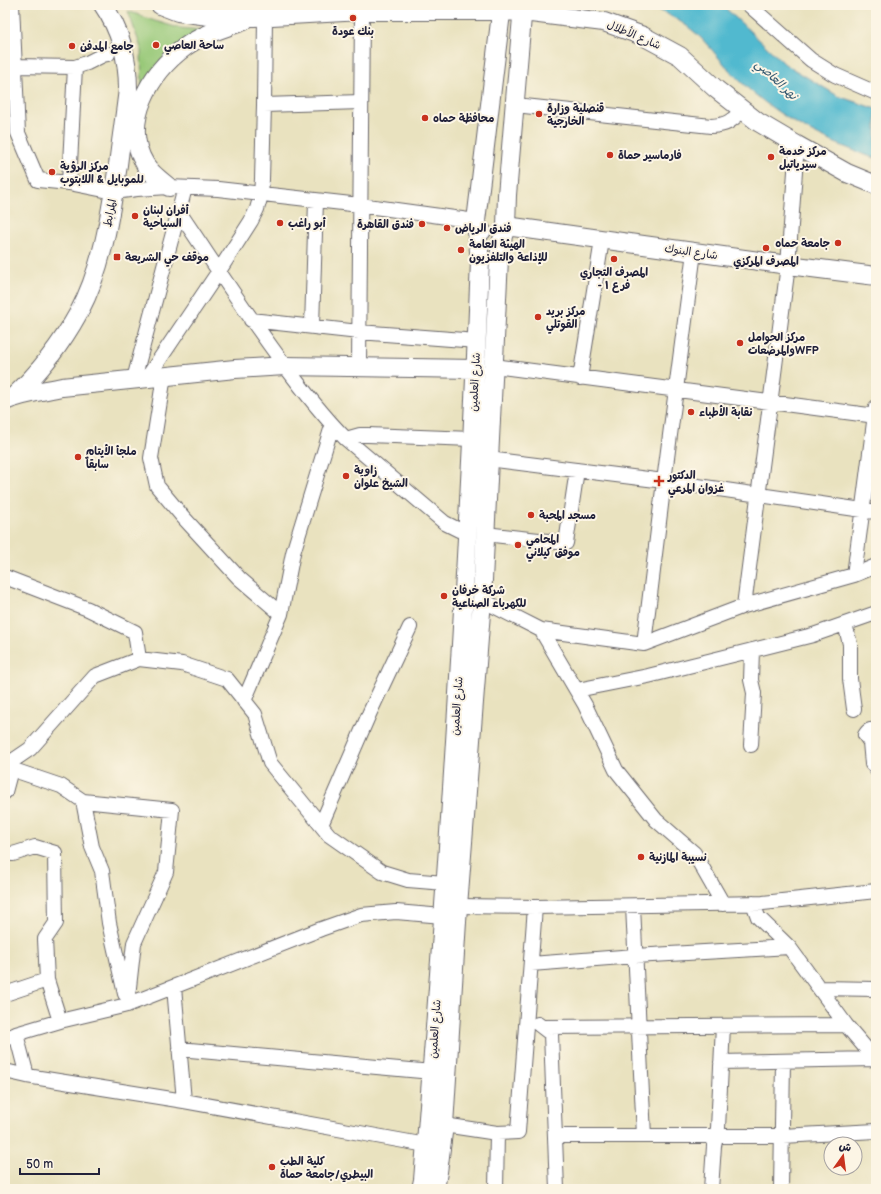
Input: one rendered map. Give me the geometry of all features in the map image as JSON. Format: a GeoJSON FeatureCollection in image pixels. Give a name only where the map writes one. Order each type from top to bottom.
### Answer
{"type":"FeatureCollection","features":[{"type":"Feature","properties":{"kind":"main road","name":"المرابط"},"geometry":{"type":"LineString","coordinates":[[8,400],[52,355],[68,331],[79,311],[97,270],[103,249],[114,192],[128,90],[128,73],[122,42],[116,27],[103,5]]}},
{"type":"Feature","properties":{"kind":"main road","name":"شارع الأطلال"},"geometry":{"type":"LineString","coordinates":[[160,5],[179,8],[209,16],[259,16],[362,11],[523,8],[604,22],[643,36],[680,56],[716,89],[758,122],[847,173],[876,185]]}},
{"type":"Feature","properties":{"kind":"main road","name":"شارع العلمين"},"geometry":{"type":"LineString","coordinates":[[421,1189],[432,1072],[468,530],[480,261],[476,222],[502,8]]}},
{"type":"Feature","properties":{"kind":"main road","name":"شارع العلمين"},"geometry":{"type":"LineString","coordinates":[[435,1189],[444,1125],[458,906],[482,600],[499,259],[506,226],[507,195],[523,8]]}},
{"type":"Feature","properties":{"kind":"main road"},"geometry":{"type":"LineString","coordinates":[[177,187],[156,178],[140,154],[136,140],[139,112],[144,96],[151,82],[162,68],[186,46],[215,30],[259,16]]}},
{"type":"Feature","properties":{"kind":"main road"},"geometry":{"type":"LineString","coordinates":[[476,222],[480,230],[489,235],[499,233],[506,226]]}},
{"type":"Feature","properties":{"kind":"main road","name":"شارع البنوك"},"geometry":{"type":"LineString","coordinates":[[506,226],[876,276]]}},
{"type":"Feature","properties":{"kind":"main road"},"geometry":{"type":"LineString","coordinates":[[8,400],[62,388],[235,369],[285,366],[476,369]]}},
{"type":"Feature","properties":{"kind":"street"},"geometry":{"type":"LineString","coordinates":[[12,5],[15,66],[12,132],[38,180],[69,183],[114,192],[177,187],[218,190],[360,205],[476,222]]}},
{"type":"Feature","properties":{"kind":"street"},"geometry":{"type":"LineString","coordinates":[[750,5],[817,65],[847,81],[876,93]]}},
{"type":"Feature","properties":{"kind":"street"},"geometry":{"type":"LineString","coordinates":[[358,367],[362,11]]}},
{"type":"Feature","properties":{"kind":"street"},"geometry":{"type":"LineString","coordinates":[[148,378],[219,271],[257,209],[261,195],[264,105],[259,16]]}},
{"type":"Feature","properties":{"kind":"street"},"geometry":{"type":"LineString","coordinates":[[15,66],[75,67],[87,63],[102,55],[108,54]]}},
{"type":"Feature","properties":{"kind":"street"},"geometry":{"type":"LineString","coordinates":[[69,183],[75,67]]}},
{"type":"Feature","properties":{"kind":"street"},"geometry":{"type":"LineString","coordinates":[[264,105],[361,102]]}},
{"type":"Feature","properties":{"kind":"street"},"geometry":{"type":"LineString","coordinates":[[515,105],[711,126],[722,125],[730,122],[743,110]]}},
{"type":"Feature","properties":{"kind":"street"},"geometry":{"type":"LineString","coordinates":[[744,606],[788,265],[797,145]]}},
{"type":"Feature","properties":{"kind":"street"},"geometry":{"type":"LineString","coordinates":[[177,187],[178,212],[148,378],[151,458],[157,486],[183,517],[240,578],[281,614]]}},
{"type":"Feature","properties":{"kind":"street"},"geometry":{"type":"LineString","coordinates":[[312,326],[316,201]]}},
{"type":"Feature","properties":{"kind":"street"},"geometry":{"type":"LineString","coordinates":[[178,212],[251,320],[332,426],[445,523],[460,530],[468,530]]}},
{"type":"Feature","properties":{"kind":"street"},"geometry":{"type":"LineString","coordinates":[[580,378],[602,240]]}},
{"type":"Feature","properties":{"kind":"street"},"geometry":{"type":"LineString","coordinates":[[644,644],[694,252]]}},
{"type":"Feature","properties":{"kind":"street"},"geometry":{"type":"LineString","coordinates":[[251,320],[359,332],[477,341]]}},
{"type":"Feature","properties":{"kind":"street"},"geometry":{"type":"LineString","coordinates":[[494,366],[770,402],[876,413],[854,575]]}},
{"type":"Feature","properties":{"kind":"street"},"geometry":{"type":"LineString","coordinates":[[244,701],[281,614],[293,553],[332,426]]}},
{"type":"Feature","properties":{"kind":"street"},"geometry":{"type":"LineString","coordinates":[[346,439],[360,435],[472,439]]}},
{"type":"Feature","properties":{"kind":"street"},"geometry":{"type":"LineString","coordinates":[[488,459],[664,481],[876,512]]}},
{"type":"Feature","properties":{"kind":"street"},"geometry":{"type":"LineString","coordinates":[[485,534],[566,543],[577,470]]}},
{"type":"Feature","properties":{"kind":"street"},"geometry":{"type":"LineString","coordinates":[[482,600],[541,630],[644,644],[744,606],[854,575],[876,566]]}},
{"type":"Feature","properties":{"kind":"street"},"geometry":{"type":"LineString","coordinates":[[5,577],[88,609],[135,632],[139,659]]}},
{"type":"Feature","properties":{"kind":"street"},"geometry":{"type":"LineString","coordinates":[[576,690],[648,676],[752,650],[814,634],[876,613]]}},
{"type":"Feature","properties":{"kind":"street"},"geometry":{"type":"LineString","coordinates":[[845,624],[850,644],[850,679],[854,709]]}},
{"type":"Feature","properties":{"kind":"street"},"geometry":{"type":"LineString","coordinates":[[321,825],[370,712],[410,627]]}},
{"type":"Feature","properties":{"kind":"street"},"geometry":{"type":"LineString","coordinates":[[541,630],[585,705],[616,770],[656,820],[694,853],[723,904]]}},
{"type":"Feature","properties":{"kind":"street"},"geometry":{"type":"LineString","coordinates":[[751,745],[754,693],[751,680],[752,650]]}},
{"type":"Feature","properties":{"kind":"street"},"geometry":{"type":"LineString","coordinates":[[5,767],[30,750],[95,676],[139,659],[182,664],[228,680],[255,714],[270,763],[329,835],[382,872],[408,880],[445,883]]}},
{"type":"Feature","properties":{"kind":"street"},"geometry":{"type":"LineString","coordinates":[[874,737],[872,764],[876,766],[876,769]]}},
{"type":"Feature","properties":{"kind":"street"},"geometry":{"type":"LineString","coordinates":[[5,767],[9,776],[5,792]]}},
{"type":"Feature","properties":{"kind":"street"},"geometry":{"type":"LineString","coordinates":[[5,767],[61,786],[83,801],[172,810],[166,872],[134,943],[127,1005]]}},
{"type":"Feature","properties":{"kind":"street"},"geometry":{"type":"LineString","coordinates":[[83,801],[92,847],[102,871],[109,923],[127,1005]]}},
{"type":"Feature","properties":{"kind":"street"},"geometry":{"type":"LineString","coordinates":[[5,853],[13,854],[35,847],[55,853],[56,923],[45,939],[47,980],[60,1021]]}},
{"type":"Feature","properties":{"kind":"street"},"geometry":{"type":"LineString","coordinates":[[458,906],[535,907],[753,903],[876,891]]}},
{"type":"Feature","properties":{"kind":"street"},"geometry":{"type":"LineString","coordinates":[[753,903],[758,917],[789,947],[846,1024],[876,1060]]}},
{"type":"Feature","properties":{"kind":"street"},"geometry":{"type":"LineString","coordinates":[[633,906],[644,1136]]}},
{"type":"Feature","properties":{"kind":"street"},"geometry":{"type":"LineString","coordinates":[[444,1125],[497,1133],[518,1132],[535,907]]}},
{"type":"Feature","properties":{"kind":"street"},"geometry":{"type":"LineString","coordinates":[[27,1076],[10,1037],[60,1021],[127,1005],[321,929],[361,915],[396,912],[443,916]]}},
{"type":"Feature","properties":{"kind":"street"},"geometry":{"type":"LineString","coordinates":[[531,964],[789,947]]}},
{"type":"Feature","properties":{"kind":"street"},"geometry":{"type":"LineString","coordinates":[[5,994],[47,980]]}},
{"type":"Feature","properties":{"kind":"street"},"geometry":{"type":"LineString","coordinates":[[174,987],[184,1101]]}},
{"type":"Feature","properties":{"kind":"street"},"geometry":{"type":"LineString","coordinates":[[819,988],[876,989]]}},
{"type":"Feature","properties":{"kind":"street"},"geometry":{"type":"LineString","coordinates":[[527,1016],[551,1034],[557,1189]]}},
{"type":"Feature","properties":{"kind":"street"},"geometry":{"type":"LineString","coordinates":[[542,1028],[846,1024]]}},
{"type":"Feature","properties":{"kind":"street"},"geometry":{"type":"LineString","coordinates":[[711,1189],[714,1146],[718,1128],[723,1026]]}},
{"type":"Feature","properties":{"kind":"street"},"geometry":{"type":"LineString","coordinates":[[179,1049],[432,1072]]}},
{"type":"Feature","properties":{"kind":"street"},"geometry":{"type":"LineString","coordinates":[[721,1062],[876,1060]]}},
{"type":"Feature","properties":{"kind":"street"},"geometry":{"type":"LineString","coordinates":[[781,1189],[783,1061]]}},
{"type":"Feature","properties":{"kind":"street"},"geometry":{"type":"LineString","coordinates":[[5,1071],[27,1076],[184,1101],[426,1145]]}},
{"type":"Feature","properties":{"kind":"street"},"geometry":{"type":"LineString","coordinates":[[555,1136],[782,1136],[876,1131]]}},
{"type":"Feature","properties":{"kind":"street"},"geometry":{"type":"LineString","coordinates":[[496,1189],[497,1133]]}},
{"type":"Feature","properties":{"kind":"green space"},"geometry":{"type":"Polygon","coordinates":[[[128,11],[179,28],[216,31],[188,41],[142,97],[141,48],[128,11]]]}},
{"type":"Feature","properties":{"kind":"water","name":"نهر العاصي"},"geometry":{"type":"Polygon","coordinates":[[[647,5],[722,5],[785,64],[838,96],[876,109],[876,158],[820,136],[778,112],[740,81],[706,43],[689,28],[662,11],[647,5]]]}},
{"type":"Feature","properties":{"kind":"place","name":"بنك عودة"},"geometry":{"type":"Point","coordinates":[353,18]}},
{"type":"Feature","properties":{"kind":"place","name":"ساحة العاصي"},"geometry":{"type":"Point","coordinates":[156,45]}},
{"type":"Feature","properties":{"kind":"place","name":"جامع المدفن"},"geometry":{"type":"Point","coordinates":[72,46]}},
{"type":"Feature","properties":{"kind":"place","name":"قنصلية وزارة الخارجية"},"geometry":{"type":"Point","coordinates":[539,114]}},
{"type":"Feature","properties":{"kind":"place","name":"محافظة حماه"},"geometry":{"type":"Point","coordinates":[425,118]}},
{"type":"Feature","properties":{"kind":"place","name":"فارماسير حماة"},"geometry":{"type":"Point","coordinates":[610,155]}},
{"type":"Feature","properties":{"kind":"place","name":"مركز خدمة سيرياتيل"},"geometry":{"type":"Point","coordinates":[771,157]}},
{"type":"Feature","properties":{"kind":"place","name":"مركز الرؤية للموبايل & اللابتوب"},"geometry":{"type":"Point","coordinates":[52,172]}},
{"type":"Feature","properties":{"kind":"place","name":"أفران لبنان السياحية"},"geometry":{"type":"Point","coordinates":[135,216]}},
{"type":"Feature","properties":{"kind":"place","name":"أبو راغب"},"geometry":{"type":"Point","coordinates":[280,223]}},
{"type":"Feature","properties":{"kind":"place","name":"فندق القاهرة"},"geometry":{"type":"Point","coordinates":[422,224]}},
{"type":"Feature","properties":{"kind":"place","name":"فندق الرياض"},"geometry":{"type":"Point","coordinates":[447,228]}},
{"type":"Feature","properties":{"kind":"place","name":"جامعة حماه"},"geometry":{"type":"Point","coordinates":[838,243]}},
{"type":"Feature","properties":{"kind":"place","name":"المصرف المركزي"},"geometry":{"type":"Point","coordinates":[766,248]}},
{"type":"Feature","properties":{"kind":"place","name":"الهيئة العامة للإذاعة والتلفزيون"},"geometry":{"type":"Point","coordinates":[461,250]}},
{"type":"Feature","properties":{"kind":"place","name":"موقف حي الشريعة"},"geometry":{"type":"Point","coordinates":[117,257]}},
{"type":"Feature","properties":{"kind":"place","name":"المصرف التجاري - فرع ١"},"geometry":{"type":"Point","coordinates":[614,259]}},
{"type":"Feature","properties":{"kind":"place","name":"مركز بريد القوتلي"},"geometry":{"type":"Point","coordinates":[538,317]}},
{"type":"Feature","properties":{"kind":"place","name":"مركز الحوامل والمرضعاتWFP"},"geometry":{"type":"Point","coordinates":[740,343]}},
{"type":"Feature","properties":{"kind":"place","name":"نقابة الأطباء"},"geometry":{"type":"Point","coordinates":[691,412]}},
{"type":"Feature","properties":{"kind":"place","name":"ملجأ الأيتام سابقاً"},"geometry":{"type":"Point","coordinates":[78,457]}},
{"type":"Feature","properties":{"kind":"place","name":"زاوية الشيخ علوان"},"geometry":{"type":"Point","coordinates":[346,476]}},
{"type":"Feature","properties":{"kind":"place","name":"الدكتور غزوان المرعي"},"geometry":{"type":"Point","coordinates":[659,481]}},
{"type":"Feature","properties":{"kind":"place","name":"مسجد المحبة"},"geometry":{"type":"Point","coordinates":[531,515]}},
{"type":"Feature","properties":{"kind":"place","name":"المحامي موفق كيلاني"},"geometry":{"type":"Point","coordinates":[518,545]}},
{"type":"Feature","properties":{"kind":"place","name":"شركة خرفان للكهرباء الصناعية"},"geometry":{"type":"Point","coordinates":[444,596]}},
{"type":"Feature","properties":{"kind":"place","name":"نسيبة المازنية"},"geometry":{"type":"Point","coordinates":[641,857]}},
{"type":"Feature","properties":{"kind":"place","name":"كلية الطب البيطري/جامعة حماة"},"geometry":{"type":"Point","coordinates":[272,1167]}}]}
